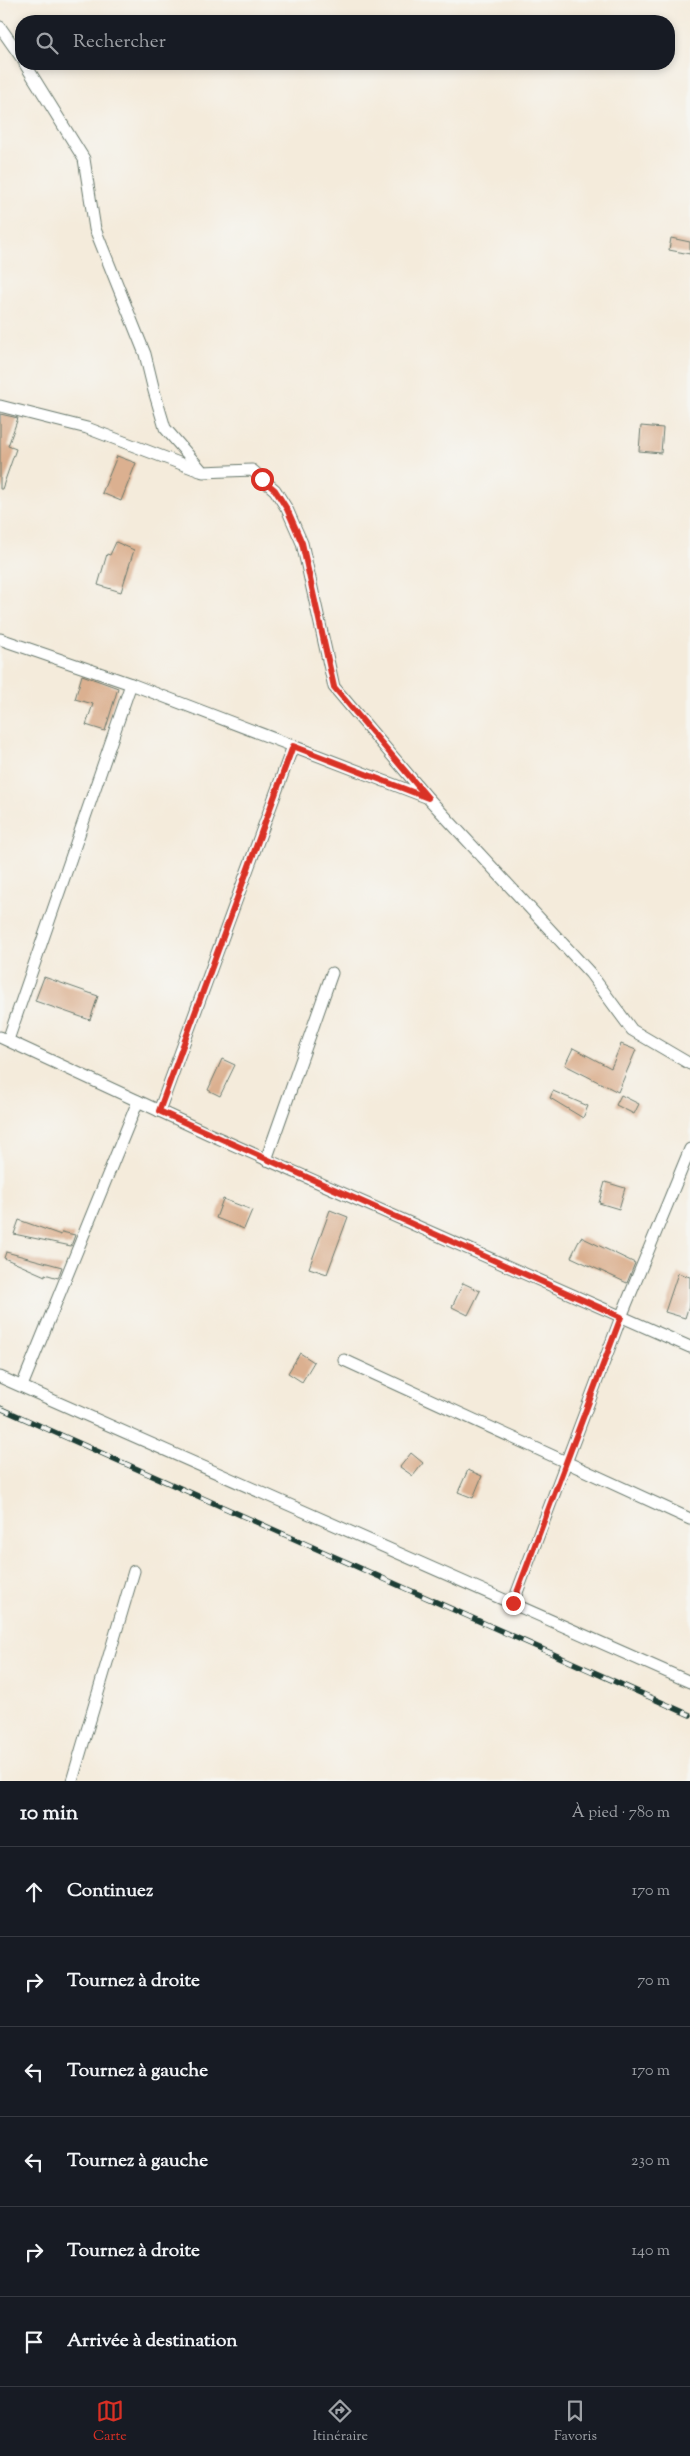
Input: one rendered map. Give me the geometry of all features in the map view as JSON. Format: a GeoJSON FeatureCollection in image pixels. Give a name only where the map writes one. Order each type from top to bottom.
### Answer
{"type":"FeatureCollection","features":[{"type":"Feature","properties":{"kind":"street"},"geometry":{"type":"LineString","coordinates":[[0,28],[15,49]]}},
{"type":"Feature","properties":{"kind":"street"},"geometry":{"type":"LineString","coordinates":[[29,70],[84,159],[95,229],[145,354],[165,428],[203,472]]}},
{"type":"Feature","properties":{"kind":"street"},"geometry":{"type":"LineString","coordinates":[[0,406],[87,428],[203,472],[252,470],[275,490],[287,509],[302,543],[334,687],[428,798],[590,973],[632,1030],[690,1064]]}},
{"type":"Feature","properties":{"kind":"street"},"geometry":{"type":"LineString","coordinates":[[0,639],[131,684],[428,798]]}},
{"type":"Feature","properties":{"kind":"street"},"geometry":{"type":"LineString","coordinates":[[131,684],[4,1038],[266,1160],[690,1347]]}},
{"type":"Feature","properties":{"kind":"street"},"geometry":{"type":"LineString","coordinates":[[159,1111],[293,746]]}},
{"type":"Feature","properties":{"kind":"street"},"geometry":{"type":"LineString","coordinates":[[266,1160],[332,973]]}},
{"type":"Feature","properties":{"kind":"street"},"geometry":{"type":"LineString","coordinates":[[22,1386],[138,1101]]}},
{"type":"Feature","properties":{"kind":"street"},"geometry":{"type":"LineString","coordinates":[[513,1603],[621,1317],[690,1149]]}},
{"type":"Feature","properties":{"kind":"street"},"geometry":{"type":"LineString","coordinates":[[344,1360],[690,1519]]}},
{"type":"Feature","properties":{"kind":"street"},"geometry":{"type":"LineString","coordinates":[[0,1376],[690,1682]]}},
{"type":"Feature","properties":{"kind":"street"},"geometry":{"type":"LineString","coordinates":[[72,1781],[134,1571]]}},
{"type":"Feature","properties":{"kind":"building"},"geometry":{"type":"Polygon","coordinates":[[[671,238],[690,242],[690,254],[669,250],[671,238]]]}},
{"type":"Feature","properties":{"kind":"building"},"geometry":{"type":"Polygon","coordinates":[[[0,414],[18,418],[8,446],[16,449],[2,489],[0,489],[0,414]]]}},
{"type":"Feature","properties":{"kind":"building"},"geometry":{"type":"Polygon","coordinates":[[[641,426],[663,428],[661,453],[639,451],[641,426]]]}},
{"type":"Feature","properties":{"kind":"building"},"geometry":{"type":"Polygon","coordinates":[[[117,456],[136,463],[121,501],[102,493],[117,456]]]}},
{"type":"Feature","properties":{"kind":"building"},"geometry":{"type":"Polygon","coordinates":[[[116,542],[134,550],[121,592],[98,585],[107,554],[110,555],[116,542]]]}},
{"type":"Feature","properties":{"kind":"building"},"geometry":{"type":"Polygon","coordinates":[[[82,675],[118,688],[105,731],[86,725],[93,704],[75,699],[82,675]]]}},
{"type":"Feature","properties":{"kind":"building"},"geometry":{"type":"Polygon","coordinates":[[[44,977],[98,996],[90,1020],[35,1001],[44,977]]]}},
{"type":"Feature","properties":{"kind":"building"},"geometry":{"type":"Polygon","coordinates":[[[621,1044],[636,1050],[618,1092],[565,1065],[573,1048],[611,1068],[621,1044]]]}},
{"type":"Feature","properties":{"kind":"building"},"geometry":{"type":"Polygon","coordinates":[[[222,1059],[235,1065],[220,1096],[208,1090],[222,1059]]]}},
{"type":"Feature","properties":{"kind":"building"},"geometry":{"type":"Polygon","coordinates":[[[553,1091],[588,1106],[583,1118],[550,1098],[553,1091]]]}},
{"type":"Feature","properties":{"kind":"building"},"geometry":{"type":"Polygon","coordinates":[[[621,1095],[639,1104],[634,1114],[616,1105],[621,1095]]]}},
{"type":"Feature","properties":{"kind":"building"},"geometry":{"type":"Polygon","coordinates":[[[605,1182],[625,1188],[619,1209],[599,1203],[605,1182]]]}},
{"type":"Feature","properties":{"kind":"building"},"geometry":{"type":"Polygon","coordinates":[[[223,1199],[252,1210],[244,1229],[216,1218],[223,1199]]]}},
{"type":"Feature","properties":{"kind":"building"},"geometry":{"type":"Polygon","coordinates":[[[330,1210],[348,1217],[327,1274],[309,1268],[330,1210]]]}},
{"type":"Feature","properties":{"kind":"building"},"geometry":{"type":"Polygon","coordinates":[[[19,1220],[61,1235],[62,1232],[75,1235],[71,1246],[14,1234],[19,1220]]]}},
{"type":"Feature","properties":{"kind":"building"},"geometry":{"type":"Polygon","coordinates":[[[581,1237],[635,1263],[627,1283],[571,1257],[581,1237]]]}},
{"type":"Feature","properties":{"kind":"building"},"geometry":{"type":"Polygon","coordinates":[[[6,1252],[62,1267],[58,1278],[45,1274],[45,1276],[4,1258],[6,1252]]]}},
{"type":"Feature","properties":{"kind":"building"},"geometry":{"type":"Polygon","coordinates":[[[678,1273],[690,1277],[690,1302],[685,1318],[665,1312],[678,1273]]]}},
{"type":"Feature","properties":{"kind":"building"},"geometry":{"type":"Polygon","coordinates":[[[463,1283],[480,1291],[468,1315],[452,1307],[463,1283]]]}},
{"type":"Feature","properties":{"kind":"building"},"geometry":{"type":"Polygon","coordinates":[[[300,1353],[314,1362],[302,1382],[288,1373],[300,1353]]]}},
{"type":"Feature","properties":{"kind":"building"},"geometry":{"type":"Polygon","coordinates":[[[411,1453],[423,1463],[413,1476],[400,1467],[411,1453]]]}},
{"type":"Feature","properties":{"kind":"building"},"geometry":{"type":"Polygon","coordinates":[[[468,1470],[482,1476],[473,1498],[458,1492],[468,1470]]]}},
{"type":"Feature","properties":{"kind":"railway"},"geometry":{"type":"LineString","coordinates":[[0,1408],[690,1715]]}},
{"type":"Feature","properties":{"kind":"route"},"geometry":{"type":"LineString","coordinates":[[262,479],[275,490],[287,509],[302,543],[334,687],[428,798],[293,746],[159,1111],[621,1317],[513,1603]]}}]}
